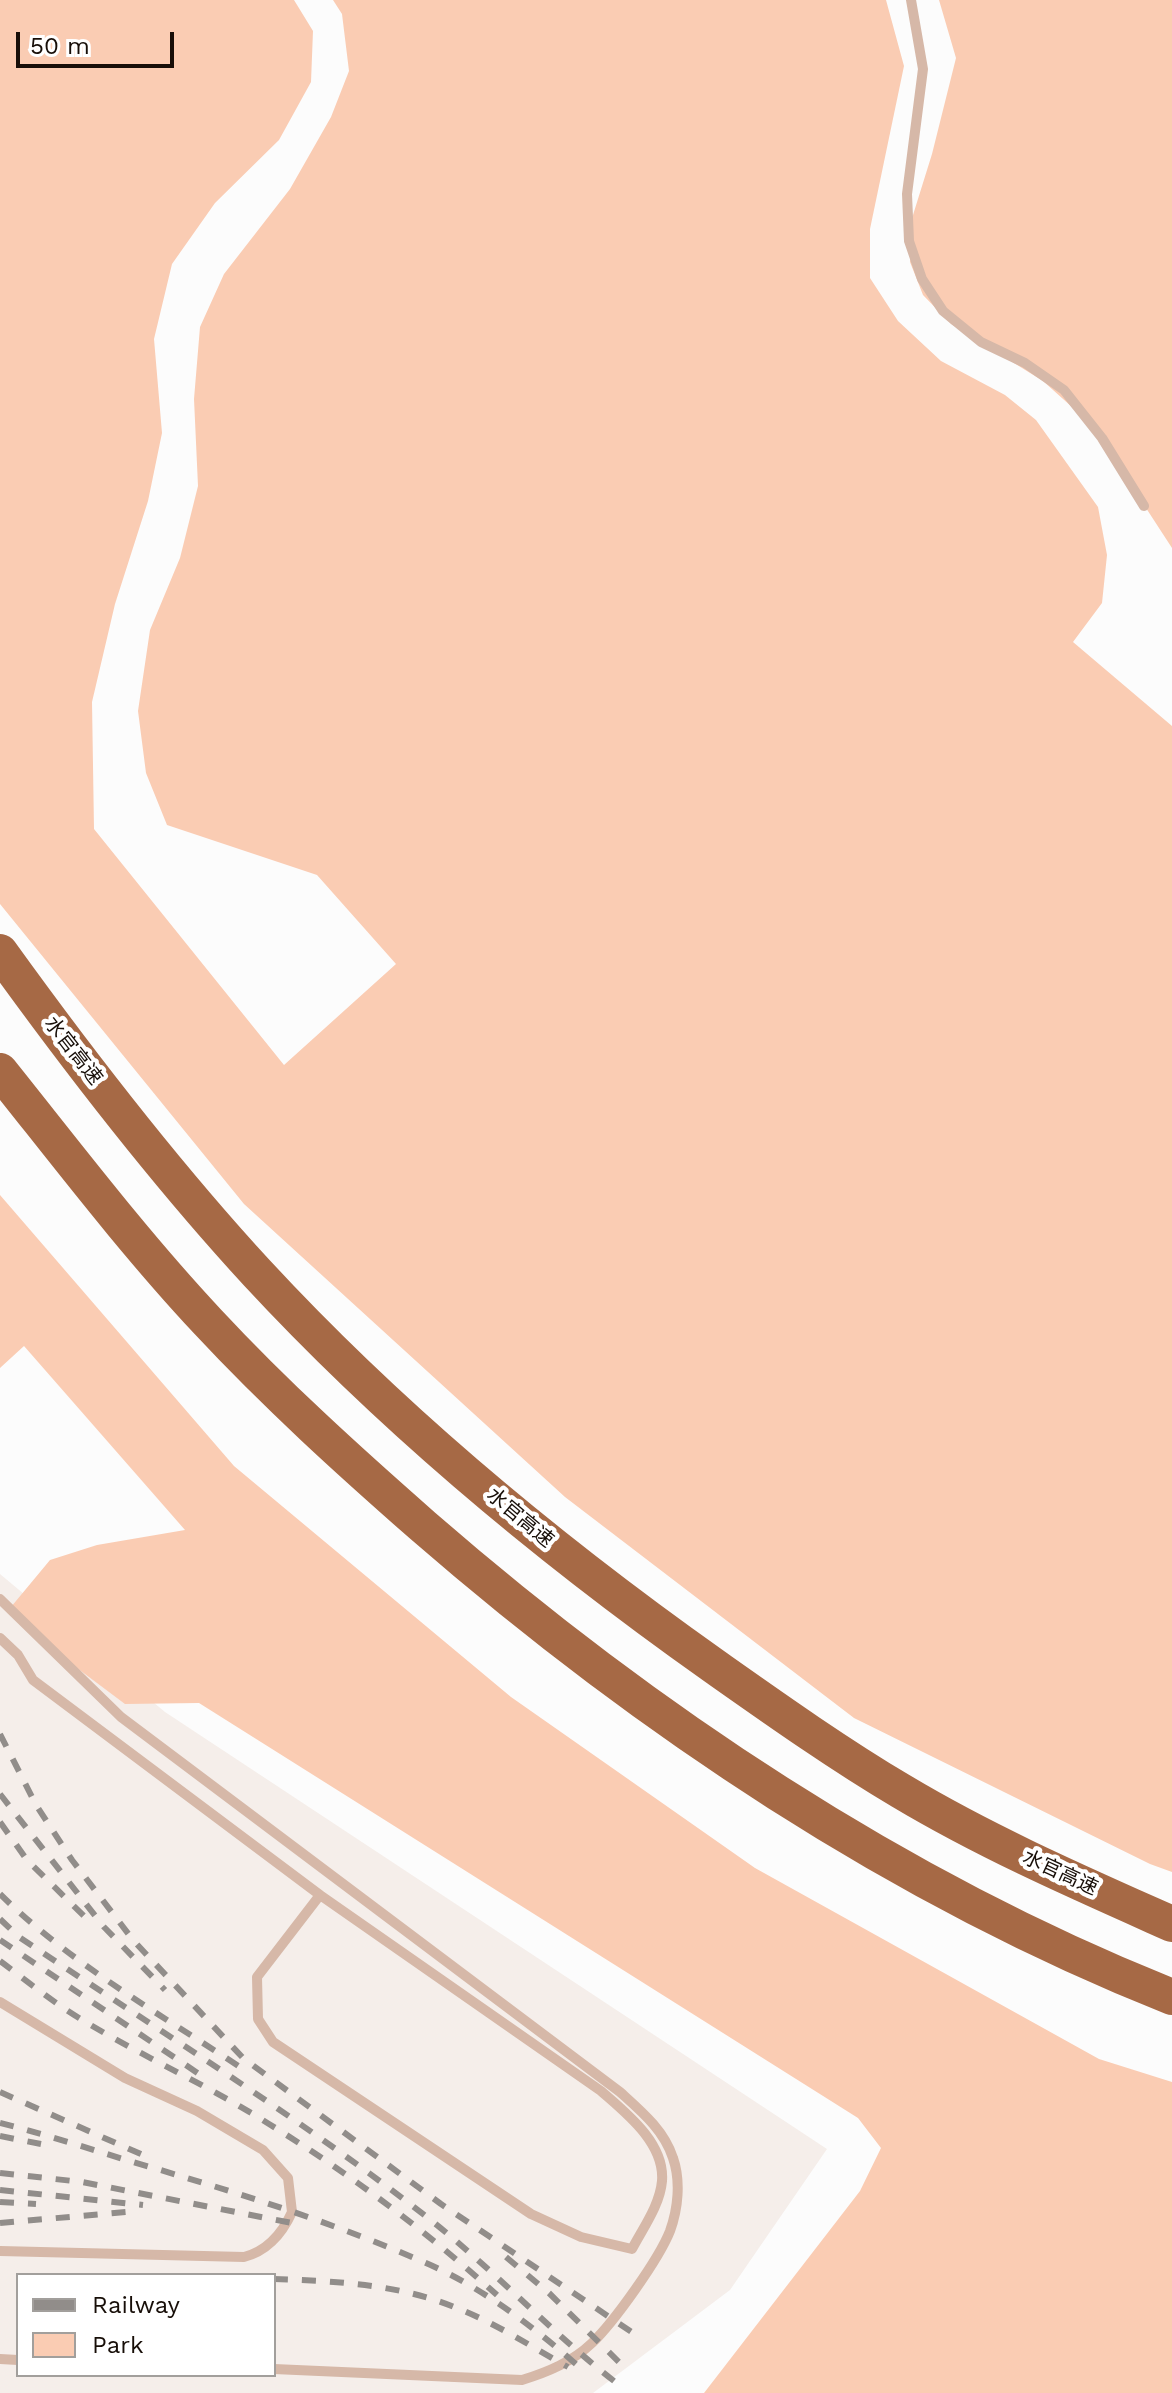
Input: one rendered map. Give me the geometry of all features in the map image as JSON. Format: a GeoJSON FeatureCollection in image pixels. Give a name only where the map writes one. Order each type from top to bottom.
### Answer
{"type":"FeatureCollection","features":[{"type":"Feature","properties":{"kind":"highway","name":"水官高速"},"geometry":{"type":"LineString","coordinates":[[0,952],[48,1020],[153,1152],[257,1273],[384,1399],[526,1526],[714,1666],[901,1791],[1021,1856],[1172,1924]]}},
{"type":"Feature","properties":{"kind":"highway"},"geometry":{"type":"LineString","coordinates":[[0,1071],[99,1195],[208,1322],[338,1452],[484,1579],[607,1675],[769,1786],[871,1848],[994,1916],[1172,1997]]}},
{"type":"Feature","properties":{"kind":"lane"},"geometry":{"type":"LineString","coordinates":[[911,0],[923,69],[907,194],[909,241],[922,279],[943,311],[981,342],[1025,363],[1064,390],[1102,438],[1144,506]]}},
{"type":"Feature","properties":{"kind":"lane"},"geometry":{"type":"LineString","coordinates":[[0,1599],[121,1717],[620,2092],[655,2124],[673,2158],[679,2193],[670,2231],[612,2320],[591,2344],[555,2369],[522,2380],[276,2369]]}},
{"type":"Feature","properties":{"kind":"lane"},"geometry":{"type":"LineString","coordinates":[[0,1638],[18,1655],[33,1680],[320,1895],[601,2091],[637,2124],[655,2150],[662,2179],[654,2207],[632,2249],[581,2237],[531,2214],[273,2042],[258,2019],[257,1977],[320,1895]]}},
{"type":"Feature","properties":{"kind":"lane"},"geometry":{"type":"LineString","coordinates":[[0,2002],[125,2078],[197,2111],[263,2150],[288,2178],[292,2212],[271,2243],[259,2253],[244,2257],[0,2251]]}},
{"type":"Feature","properties":{"kind":"shaded area"},"geometry":{"type":"Polygon","coordinates":[[[0,1574],[165,1712],[827,2149],[730,2290],[593,2393],[0,2393],[0,1574]]]}},
{"type":"Feature","properties":{"kind":"green space"},"geometry":{"type":"Polygon","coordinates":[[[0,0],[294,0],[313,31],[311,82],[279,140],[215,203],[172,264],[154,339],[162,433],[148,501],[115,604],[92,702],[94,829],[284,1065],[396,964],[317,875],[167,825],[146,773],[138,711],[150,630],[180,558],[198,486],[194,399],[200,327],[224,274],[290,189],[331,117],[349,71],[342,14],[333,0],[886,0],[904,66],[870,229],[870,278],[898,321],[941,361],[1005,395],[1036,420],[1098,507],[1107,555],[1102,603],[1073,642],[1172,726],[1172,1872],[854,1718],[565,1497],[244,1204],[0,904],[0,0]]]}},
{"type":"Feature","properties":{"kind":"green space"},"geometry":{"type":"Polygon","coordinates":[[[939,0],[1172,0],[1172,548],[1092,425],[1043,381],[951,324],[923,295],[910,262],[913,215],[956,58],[939,0]]]}},
{"type":"Feature","properties":{"kind":"green space"},"geometry":{"type":"Polygon","coordinates":[[[0,1195],[234,1466],[511,1697],[755,1868],[1099,2059],[1172,2082],[1172,2393],[704,2393],[860,2191],[881,2148],[858,2118],[199,1703],[125,1704],[61,1656],[11,1607],[50,1560],[97,1545],[185,1530],[24,1346],[0,1368],[0,1195]]]}},
{"type":"Feature","properties":{"kind":"railway"},"geometry":{"type":"LineString","coordinates":[[0,1734],[36,1805],[72,1860],[133,1940],[243,2058],[441,2204],[642,2339]]}},
{"type":"Feature","properties":{"kind":"railway"},"geometry":{"type":"LineString","coordinates":[[0,1794],[104,1927],[165,1990]]}},
{"type":"Feature","properties":{"kind":"railway"},"geometry":{"type":"LineString","coordinates":[[0,1822],[27,1860],[86,1918]]}},
{"type":"Feature","properties":{"kind":"railway"},"geometry":{"type":"LineString","coordinates":[[0,1894],[86,1966],[243,2069]]}},
{"type":"Feature","properties":{"kind":"railway"},"geometry":{"type":"LineString","coordinates":[[0,1919],[19,1937],[228,2075],[382,2183],[456,2241],[614,2381]]}},
{"type":"Feature","properties":{"kind":"railway"},"geometry":{"type":"LineString","coordinates":[[0,1940],[205,2078]]}},
{"type":"Feature","properties":{"kind":"railway"},"geometry":{"type":"LineString","coordinates":[[0,1961],[79,2018],[246,2110],[329,2163],[415,2226],[497,2295]]}},
{"type":"Feature","properties":{"kind":"railway"},"geometry":{"type":"LineString","coordinates":[[0,2092],[143,2155]]}},
{"type":"Feature","properties":{"kind":"railway"},"geometry":{"type":"LineString","coordinates":[[0,2123],[259,2201],[426,2263],[469,2285],[510,2312],[585,2372]]}},
{"type":"Feature","properties":{"kind":"railway"},"geometry":{"type":"LineString","coordinates":[[0,2136],[41,2144]]}},
{"type":"Feature","properties":{"kind":"railway"},"geometry":{"type":"LineString","coordinates":[[0,2173],[82,2182],[297,2224]]}},
{"type":"Feature","properties":{"kind":"railway"},"geometry":{"type":"LineString","coordinates":[[0,2190],[143,2205]]}},
{"type":"Feature","properties":{"kind":"railway"},"geometry":{"type":"LineString","coordinates":[[0,2202],[36,2204]]}},
{"type":"Feature","properties":{"kind":"railway"},"geometry":{"type":"LineString","coordinates":[[0,2223],[126,2212]]}},
{"type":"Feature","properties":{"kind":"railway"},"geometry":{"type":"LineString","coordinates":[[506,2257],[549,2293],[623,2366]]}},
{"type":"Feature","properties":{"kind":"railway"},"geometry":{"type":"LineString","coordinates":[[276,2279],[366,2285],[433,2299],[483,2320],[568,2367]]}}]}
